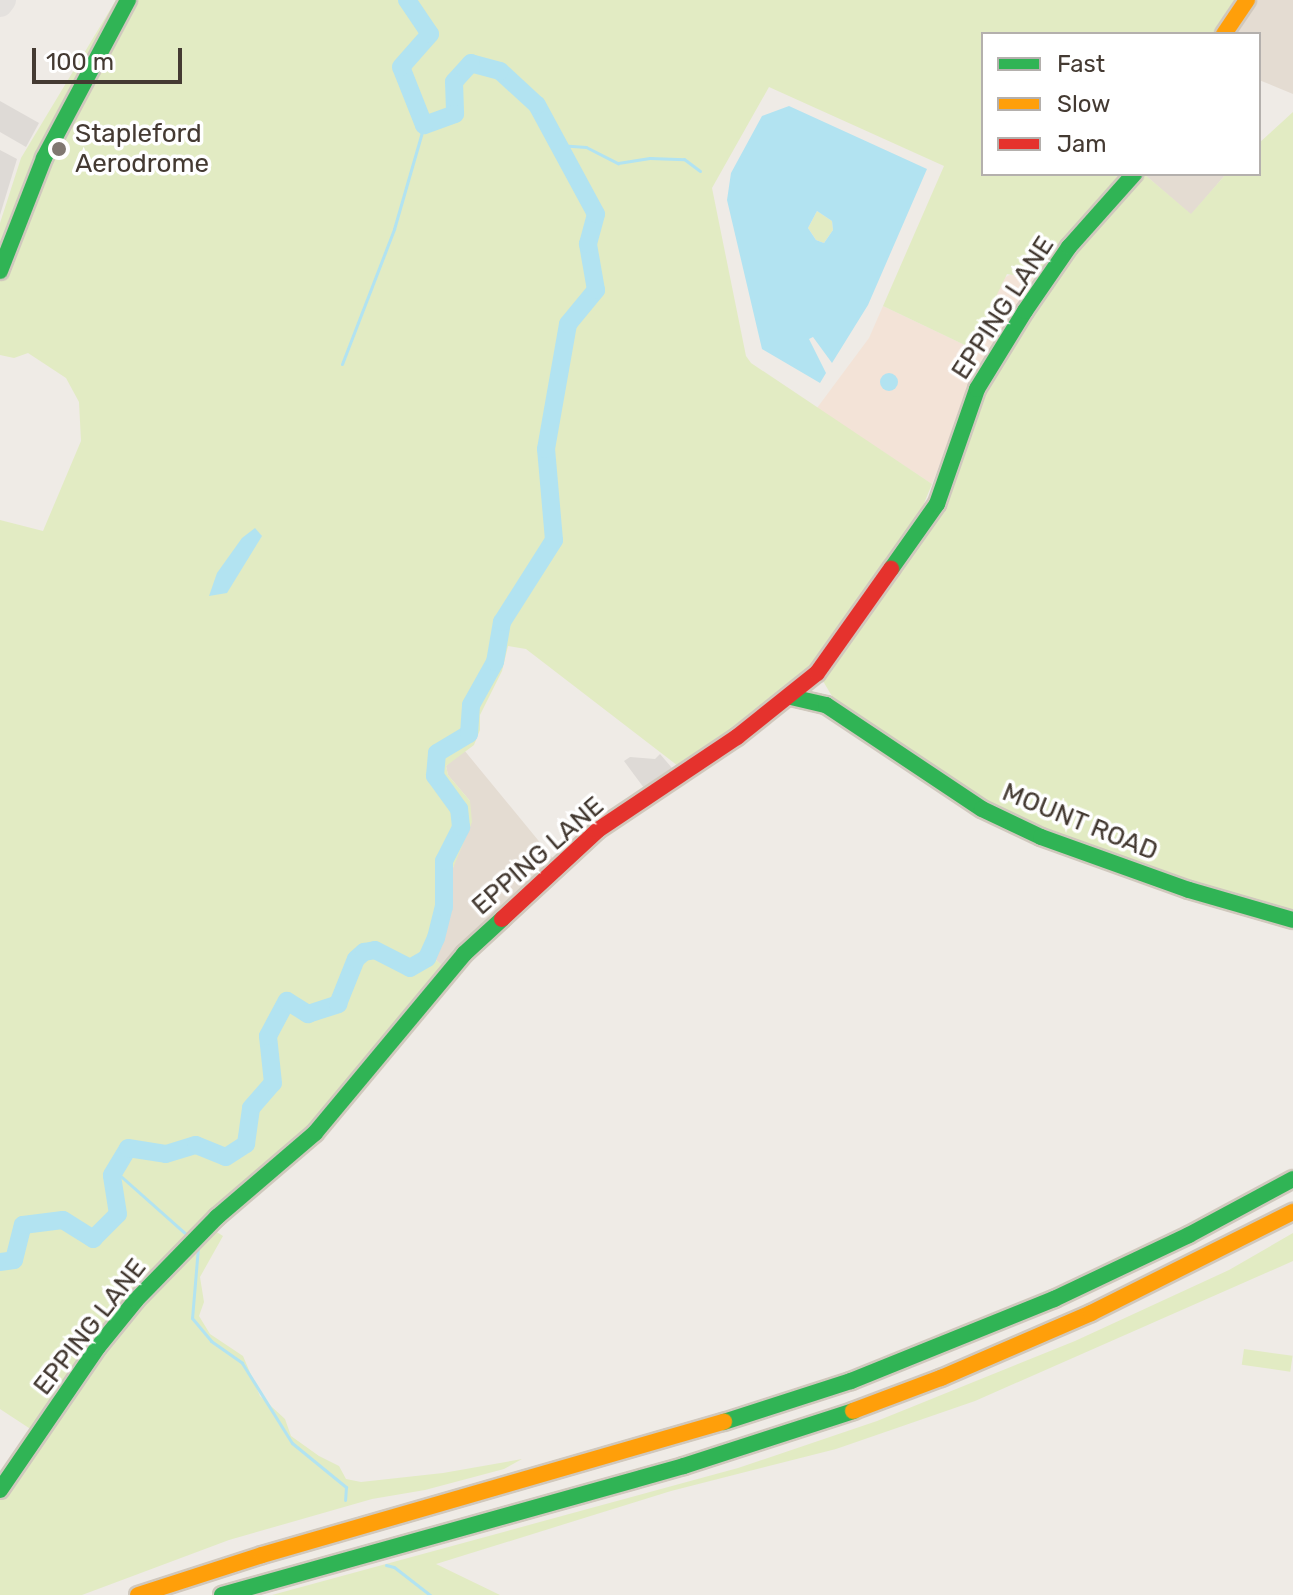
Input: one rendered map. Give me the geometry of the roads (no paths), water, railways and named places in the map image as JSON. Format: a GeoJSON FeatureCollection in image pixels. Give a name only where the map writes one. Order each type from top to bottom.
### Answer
{"type":"FeatureCollection","features":[{"type":"Feature","properties":{"kind":"main road"},"geometry":{"type":"LineString","coordinates":[[0,271],[44,158],[128,0]]}},
{"type":"Feature","properties":{"kind":"main road"},"geometry":{"type":"LineString","coordinates":[[1225,32],[1247,0]]}},
{"type":"Feature","properties":{"kind":"main road","name":"EPPING LANE"},"geometry":{"type":"LineString","coordinates":[[0,1490],[98,1347],[136,1300],[217,1217],[315,1133],[464,954],[598,830],[791,697],[817,673],[937,504],[977,389],[1025,311],[1073,243],[1132,176]]}},
{"type":"Feature","properties":{"kind":"main road"},"geometry":{"type":"LineString","coordinates":[[817,673],[826,705]]}},
{"type":"Feature","properties":{"kind":"main road","name":"MOUNT ROAD"},"geometry":{"type":"LineString","coordinates":[[791,697],[826,705],[970,801],[1028,831],[1189,890],[1293,920]]}},
{"type":"Feature","properties":{"kind":"main road"},"geometry":{"type":"LineString","coordinates":[[138,1595],[287,1548],[644,1448],[826,1390],[1054,1299],[1189,1235],[1293,1179]]}},
{"type":"Feature","properties":{"kind":"main road"},"geometry":{"type":"LineString","coordinates":[[222,1595],[684,1466],[851,1411],[941,1378],[1091,1313],[1293,1212]]}},
{"type":"Feature","properties":{"kind":"water"},"geometry":{"type":"Polygon","coordinates":[[[789,106],[927,169],[868,305],[832,363],[813,337],[809,339],[826,373],[820,383],[762,349],[727,200],[731,173],[762,116],[789,106]],[[817,211],[808,228],[816,240],[824,243],[833,230],[832,221],[817,211]]]}},
{"type":"Feature","properties":{"kind":"water"},"geometry":{"type":"Polygon","coordinates":[[[889,373],[898,382],[889,391],[880,382],[889,373]]]}},
{"type":"Feature","properties":{"kind":"water"},"geometry":{"type":"Polygon","coordinates":[[[255,528],[262,536],[227,593],[209,596],[217,573],[242,538],[255,528]]]}},
{"type":"Feature","properties":{"kind":"waterway"},"geometry":{"type":"LineString","coordinates":[[0,1262],[14,1260],[23,1225],[63,1220],[93,1239],[118,1214],[112,1175],[128,1148],[166,1154],[196,1145],[226,1157],[246,1144],[251,1108],[273,1083],[268,1036],[287,1001],[308,1014],[338,1004],[356,959],[364,952],[375,950],[410,968],[427,958],[436,938],[444,907],[444,861],[461,827],[459,809],[435,776],[437,753],[469,734],[471,705],[495,662],[502,622],[554,540],[546,449],[568,324],[596,290],[588,244],[596,214],[537,105],[500,71],[471,63],[454,82],[455,114],[424,125],[401,67],[430,34],[407,0]]}},
{"type":"Feature","properties":{"kind":"waterway"},"geometry":{"type":"LineString","coordinates":[[342,364],[394,229],[424,125]]}},
{"type":"Feature","properties":{"kind":"waterway"},"geometry":{"type":"LineString","coordinates":[[558,145],[586,147],[618,163],[650,158],[684,159],[700,171]]}},
{"type":"Feature","properties":{"kind":"waterway"},"geometry":{"type":"LineString","coordinates":[[115,1171],[186,1234]]}},
{"type":"Feature","properties":{"kind":"waterway"},"geometry":{"type":"LineString","coordinates":[[198,1247],[192,1318],[211,1341],[242,1363],[292,1443],[346,1487],[345,1500]]}},
{"type":"Feature","properties":{"kind":"waterway"},"geometry":{"type":"LineString","coordinates":[[386,1565],[394,1567],[430,1595]]}},
{"type":"Feature","properties":{"kind":"place","name":"Stapleford Aerodrome"},"geometry":{"type":"Point","coordinates":[59,149]}}]}
